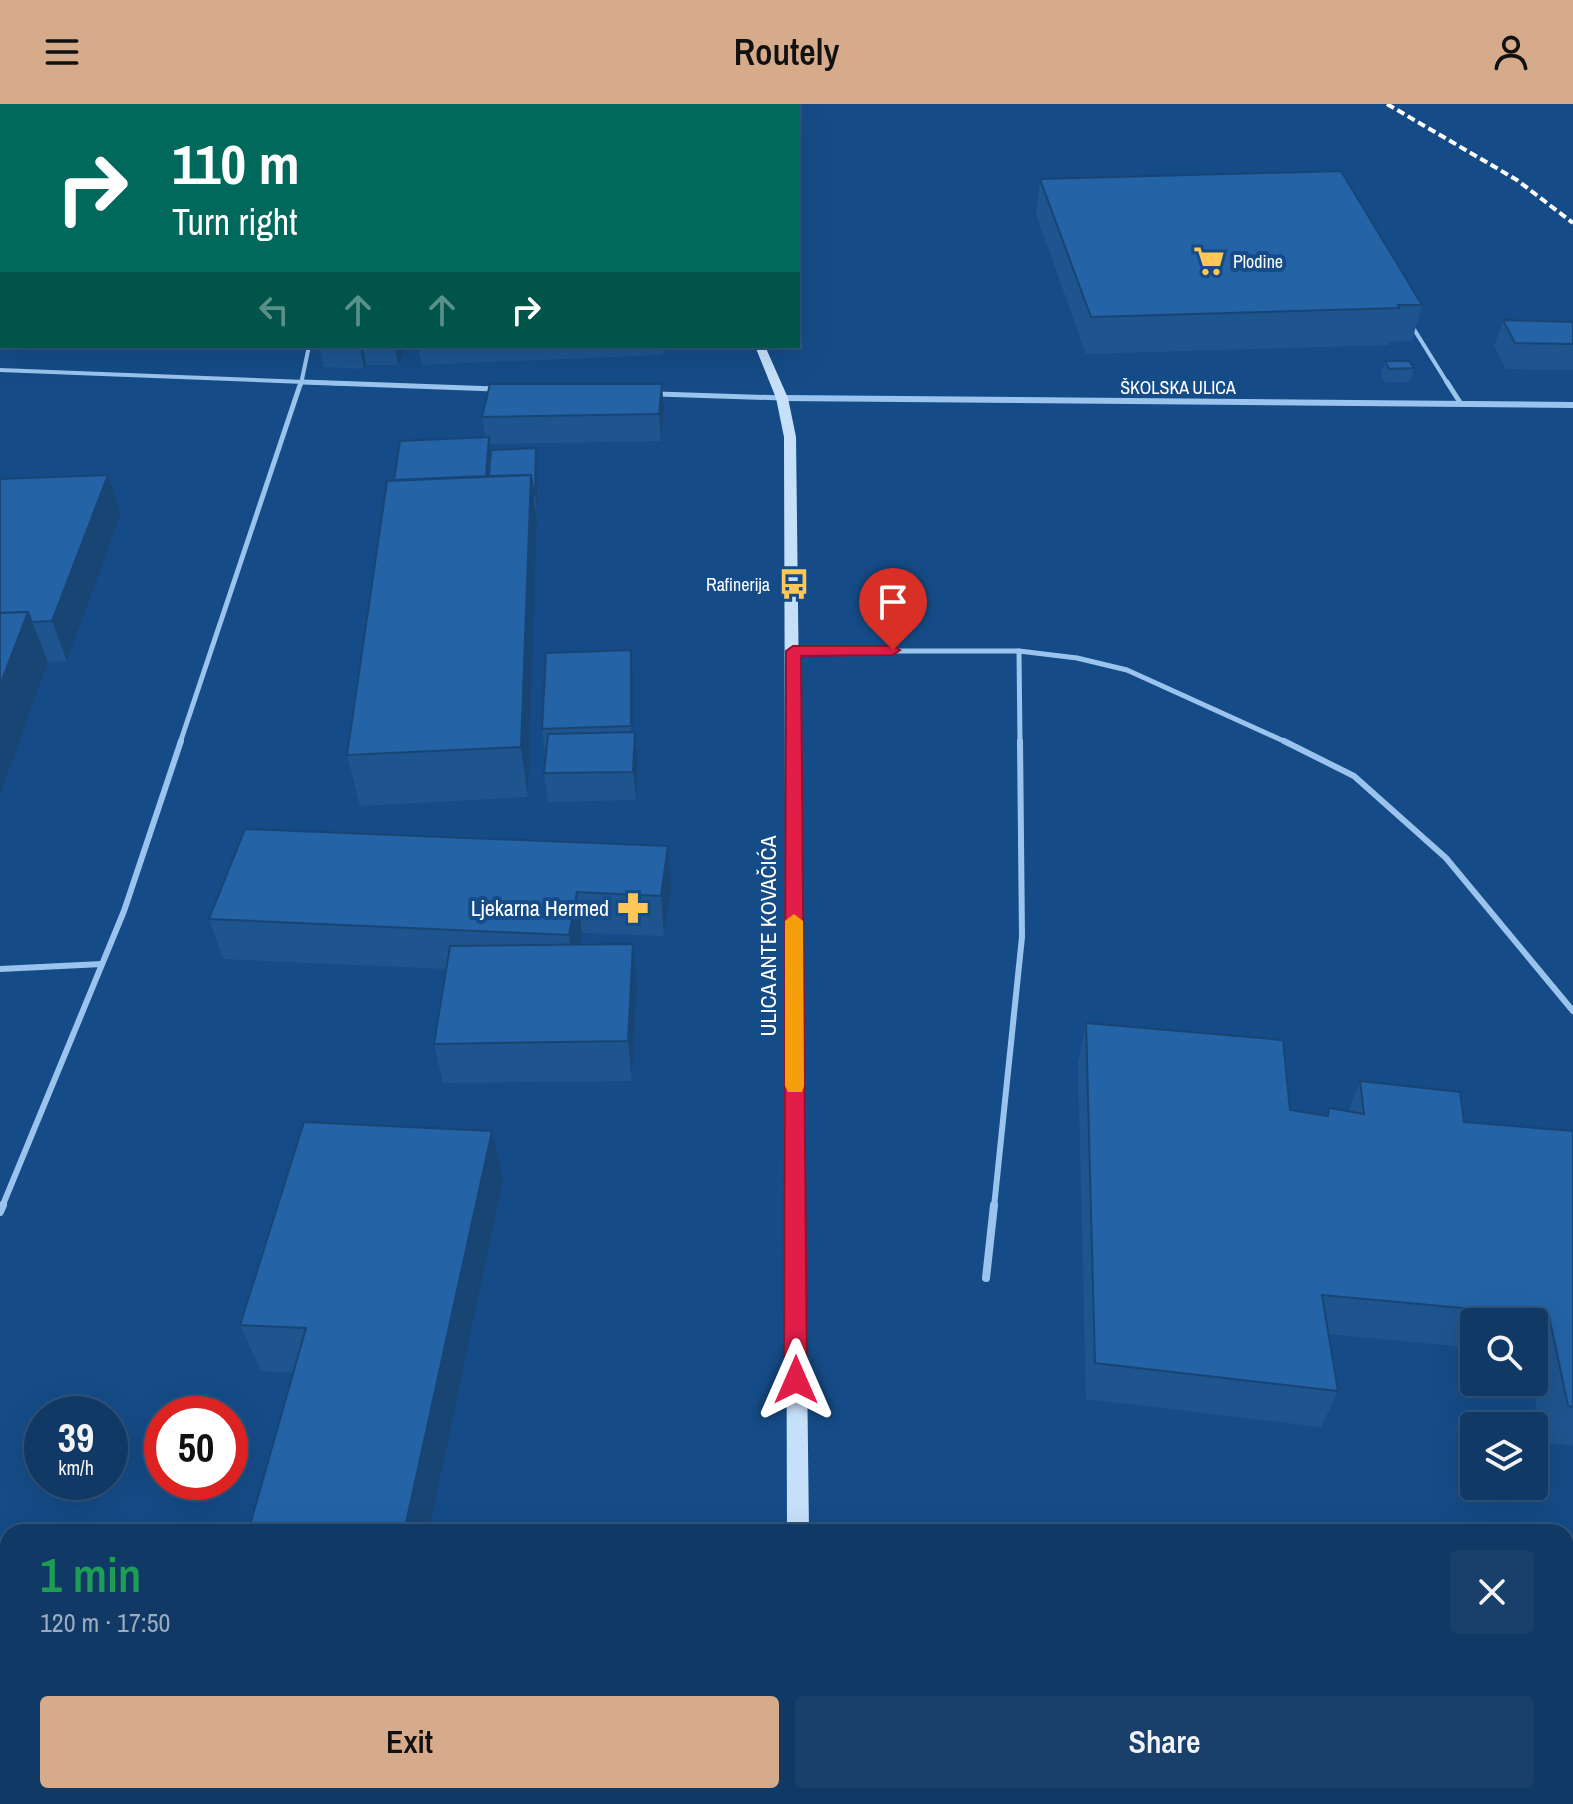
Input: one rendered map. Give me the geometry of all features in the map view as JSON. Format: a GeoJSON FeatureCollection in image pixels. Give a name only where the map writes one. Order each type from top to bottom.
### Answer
{"type":"FeatureCollection","features":[{"type":"Feature","properties":{"kind":"main road","name":"ULICA ANTE KOVAČIĆA"},"geometry":{"type":"LineString","coordinates":[[761,348],[782,398],[790,437],[798,1524]]}},
{"type":"Feature","properties":{"kind":"street","name":"ŠKOLSKA ULICA"},"geometry":{"type":"LineString","coordinates":[[782,398],[1573,405]]}},
{"type":"Feature","properties":{"kind":"lane"},"geometry":{"type":"LineString","coordinates":[[1411,324],[1461,404]]}},
{"type":"Feature","properties":{"kind":"lane"},"geometry":{"type":"LineString","coordinates":[[0,1212],[129,896],[301,383],[309,348]]}},
{"type":"Feature","properties":{"kind":"lane"},"geometry":{"type":"LineString","coordinates":[[0,370],[507,389]]}},
{"type":"Feature","properties":{"kind":"lane"},"geometry":{"type":"LineString","coordinates":[[649,394],[782,398]]}},
{"type":"Feature","properties":{"kind":"lane"},"geometry":{"type":"LineString","coordinates":[[793,651],[1019,651],[1077,658],[1127,670],[1232,715],[1354,776],[1446,858],[1573,1011]]}},
{"type":"Feature","properties":{"kind":"lane"},"geometry":{"type":"LineString","coordinates":[[986,1278],[1022,937],[1019,651]]}},
{"type":"Feature","properties":{"kind":"lane"},"geometry":{"type":"LineString","coordinates":[[0,969],[102,964]]}},
{"type":"Feature","properties":{"kind":"building","name":"Plodine"},"geometry":{"type":"Polygon","coordinates":[[[1341,171],[1422,305],[1091,317],[1040,179],[1341,171]]]}},
{"type":"Feature","properties":{"kind":"building"},"geometry":{"type":"Polygon","coordinates":[[[1503,320],[1573,322],[1573,344],[1515,343],[1503,320]]]}},
{"type":"Feature","properties":{"kind":"building"},"geometry":{"type":"Polygon","coordinates":[[[1385,361],[1409,361],[1414,368],[1389,369],[1385,361]]]}},
{"type":"Feature","properties":{"kind":"building"},"geometry":{"type":"Polygon","coordinates":[[[490,384],[662,384],[659,414],[482,417],[490,384]]]}},
{"type":"Feature","properties":{"kind":"building"},"geometry":{"type":"Polygon","coordinates":[[[489,437],[486,476],[394,480],[400,441],[489,437]]]}},
{"type":"Feature","properties":{"kind":"building"},"geometry":{"type":"Polygon","coordinates":[[[536,448],[535,495],[531,475],[489,476],[491,450],[536,448]]]}},
{"type":"Feature","properties":{"kind":"building"},"geometry":{"type":"Polygon","coordinates":[[[108,475],[52,621],[32,622],[28,612],[0,613],[0,479],[108,475]]]}},
{"type":"Feature","properties":{"kind":"building"},"geometry":{"type":"Polygon","coordinates":[[[531,475],[521,747],[347,755],[387,481],[531,475]]]}},
{"type":"Feature","properties":{"kind":"building"},"geometry":{"type":"Polygon","coordinates":[[[28,612],[0,685],[0,613],[28,612]]]}},
{"type":"Feature","properties":{"kind":"building"},"geometry":{"type":"Polygon","coordinates":[[[631,650],[631,726],[542,729],[546,653],[631,650]]]}},
{"type":"Feature","properties":{"kind":"building"},"geometry":{"type":"Polygon","coordinates":[[[635,732],[633,772],[544,773],[548,734],[635,732]]]}},
{"type":"Feature","properties":{"kind":"building"},"geometry":{"type":"Polygon","coordinates":[[[245,829],[668,846],[661,896],[577,892],[569,935],[209,919],[245,829]]]}},
{"type":"Feature","properties":{"kind":"building"},"geometry":{"type":"Polygon","coordinates":[[[633,944],[628,1041],[434,1044],[450,946],[633,944]]]}},
{"type":"Feature","properties":{"kind":"building"},"geometry":{"type":"Polygon","coordinates":[[[1086,1023],[1283,1040],[1290,1110],[1328,1116],[1329,1108],[1364,1114],[1360,1081],[1460,1092],[1464,1122],[1573,1131],[1573,1407],[1568,1406],[1548,1308],[1463,1308],[1322,1295],[1338,1391],[1095,1363],[1086,1023]]]}},
{"type":"Feature","properties":{"kind":"building"},"geometry":{"type":"Polygon","coordinates":[[[304,1122],[492,1131],[406,1524],[250,1524],[306,1328],[240,1325],[304,1122]]]}},
{"type":"Feature","properties":{"kind":"railway"},"geometry":{"type":"LineString","coordinates":[[1387,104],[1517,180],[1573,223]]}},
{"type":"Feature","properties":{"kind":"slow traffic"},"geometry":{"type":"LineString","coordinates":[[794,921],[795,1086]]}},
{"type":"Feature","properties":{"kind":"place","name":"Plodine"},"geometry":{"type":"Point","coordinates":[1209,261]}},
{"type":"Feature","properties":{"kind":"place","name":"Rafinerija"},"geometry":{"type":"Point","coordinates":[794,584]}},
{"type":"Feature","properties":{"kind":"place","name":"Ljekarna Hermed"},"geometry":{"type":"Point","coordinates":[633,908]}},
{"type":"Feature","properties":{"kind":"route"},"geometry":{"type":"LineString","coordinates":[[796,1380],[793,651],[893,650]]}}]}
